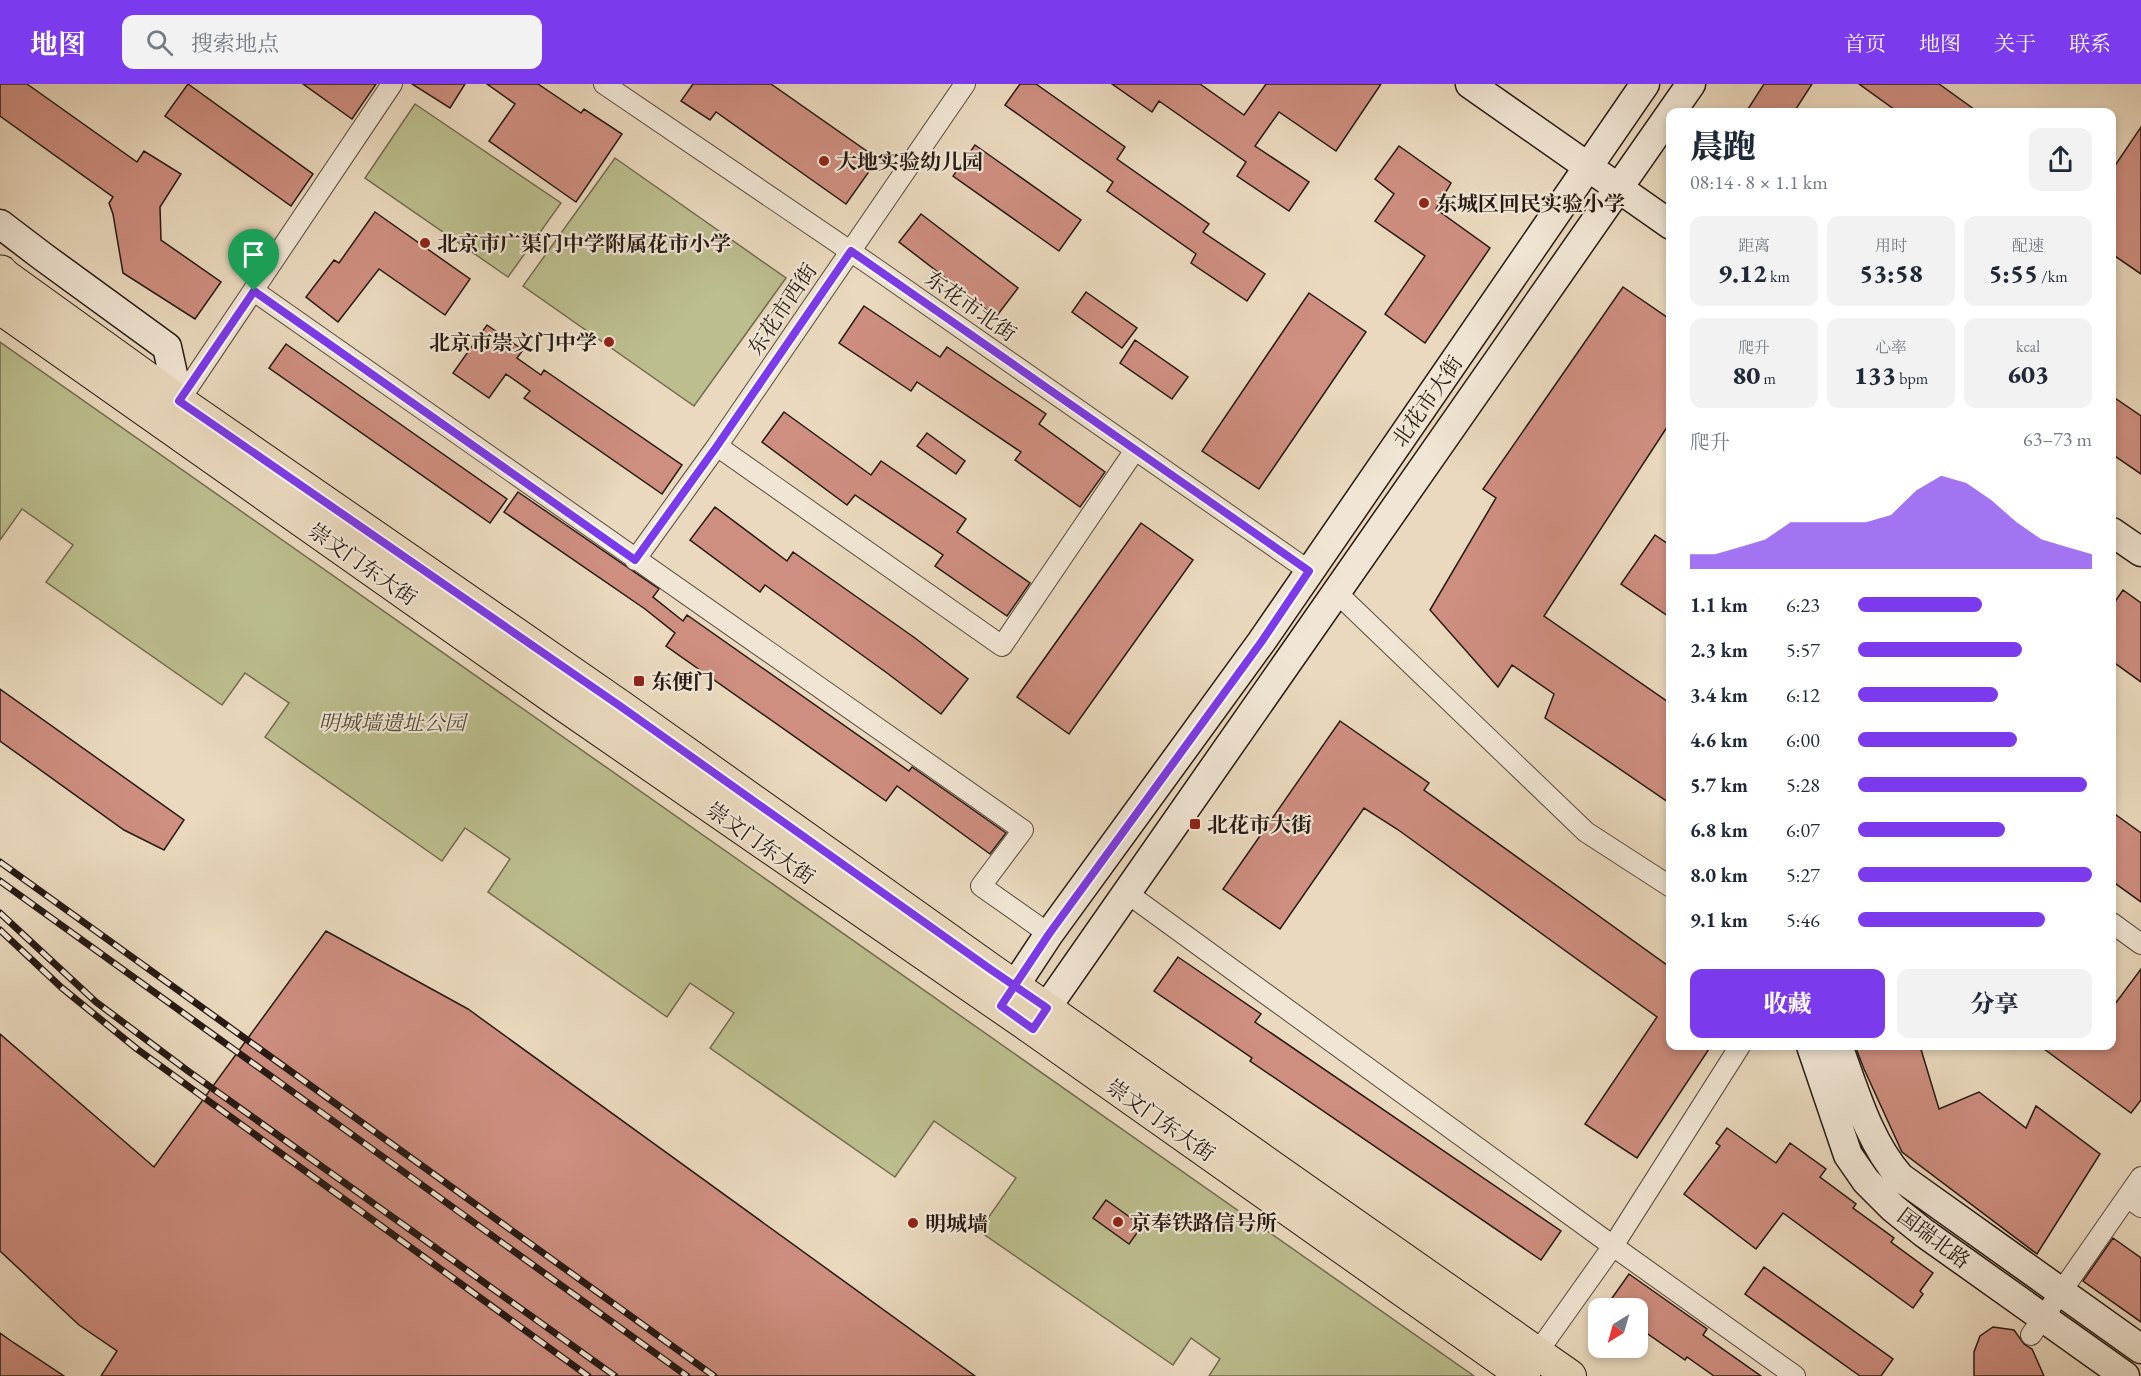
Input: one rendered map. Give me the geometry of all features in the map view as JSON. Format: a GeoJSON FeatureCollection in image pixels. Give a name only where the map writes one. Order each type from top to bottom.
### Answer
{"type":"FeatureCollection","features":[{"type":"Feature","properties":{"kind":"main road"},"geometry":{"type":"LineString","coordinates":[[1470,84],[1666,222]]}},
{"type":"Feature","properties":{"kind":"main road","name":"北花市大街"},"geometry":{"type":"LineString","coordinates":[[1007,996],[1049,934],[1262,641],[1645,84]]}},
{"type":"Feature","properties":{"kind":"main road","name":"北花市大街"},"geometry":{"type":"LineString","coordinates":[[1674,108],[1691,84]]}},
{"type":"Feature","properties":{"kind":"main road","name":"北花市大街"},"geometry":{"type":"LineString","coordinates":[[1040,1018],[1666,120]]}},
{"type":"Feature","properties":{"kind":"main road"},"geometry":{"type":"LineString","coordinates":[[0,224],[167,347],[179,401]]}},
{"type":"Feature","properties":{"kind":"main road","name":"崇文门东大街"},"geometry":{"type":"LineString","coordinates":[[0,272],[179,401],[620,706],[1007,996]]}},
{"type":"Feature","properties":{"kind":"main road","name":"崇文门东大街"},"geometry":{"type":"LineString","coordinates":[[0,308],[577,715],[1040,1018],[1530,1364],[1570,1376]]}},
{"type":"Feature","properties":{"kind":"main road"},"geometry":{"type":"LineString","coordinates":[[2116,535],[2141,552]]}},
{"type":"Feature","properties":{"kind":"main road","name":"国瑞北路"},"geometry":{"type":"LineString","coordinates":[[1812,1050],[1848,1155],[1866,1181],[1893,1208],[2037,1327],[2125,1376]]}},
{"type":"Feature","properties":{"kind":"main road","name":"国瑞北路"},"geometry":{"type":"LineString","coordinates":[[1839,1050],[1864,1116],[1886,1161],[1900,1177],[2141,1349]]}},
{"type":"Feature","properties":{"kind":"street"},"geometry":{"type":"LineString","coordinates":[[179,401],[392,84]]}},
{"type":"Feature","properties":{"kind":"street","name":"东花市北街"},"geometry":{"type":"LineString","coordinates":[[604,84],[851,251],[1309,571]]}},
{"type":"Feature","properties":{"kind":"street","name":"东花市西街"},"geometry":{"type":"LineString","coordinates":[[635,560],[717,446],[965,84]]}},
{"type":"Feature","properties":{"kind":"street"},"geometry":{"type":"LineString","coordinates":[[254,291],[1023,830],[981,886],[1049,934]]}},
{"type":"Feature","properties":{"kind":"street"},"geometry":{"type":"LineString","coordinates":[[717,446],[1002,646],[1135,450]]}},
{"type":"Feature","properties":{"kind":"street"},"geometry":{"type":"LineString","coordinates":[[1337,593],[1586,832],[1666,884]]}},
{"type":"Feature","properties":{"kind":"street"},"geometry":{"type":"LineString","coordinates":[[1127,893],[1796,1376]]}},
{"type":"Feature","properties":{"kind":"street"},"geometry":{"type":"LineString","coordinates":[[2116,926],[2141,944]]}},
{"type":"Feature","properties":{"kind":"street"},"geometry":{"type":"LineString","coordinates":[[1530,1364],[1613,1246],[1737,1050]]}},
{"type":"Feature","properties":{"kind":"street"},"geometry":{"type":"LineString","coordinates":[[2037,1327],[2061,1292],[2134,1202],[2141,1177]]}},
{"type":"Feature","properties":{"kind":"green space"},"geometry":{"type":"Polygon","coordinates":[[[415,104],[561,203],[508,277],[365,178],[415,104]]]}},
{"type":"Feature","properties":{"kind":"green space"},"geometry":{"type":"Polygon","coordinates":[[[615,158],[786,278],[694,406],[523,286],[615,158]]]}},
{"type":"Feature","properties":{"kind":"green space","name":"明城墙遗址公园"},"geometry":{"type":"Polygon","coordinates":[[[0,342],[1474,1376],[1209,1376],[1220,1359],[1191,1338],[1173,1365],[979,1231],[1016,1178],[934,1121],[895,1177],[710,1048],[734,1013],[690,983],[667,1017],[488,892],[510,859],[465,828],[442,861],[265,737],[289,703],[245,673],[222,705],[46,582],[73,545],[22,509],[0,540],[0,342]]]}},
{"type":"Feature","properties":{"kind":"building"},"geometry":{"type":"Polygon","coordinates":[[[0,84],[27,84],[137,162],[144,151],[181,174],[160,207],[161,240],[221,282],[195,319],[123,273],[109,203],[113,197],[0,116],[0,84]]]}},
{"type":"Feature","properties":{"kind":"building"},"geometry":{"type":"Polygon","coordinates":[[[188,84],[313,174],[291,206],[165,116],[188,84]]]}},
{"type":"Feature","properties":{"kind":"building"},"geometry":{"type":"Polygon","coordinates":[[[303,84],[376,84],[352,119],[303,84]]]}},
{"type":"Feature","properties":{"kind":"building"},"geometry":{"type":"Polygon","coordinates":[[[412,84],[465,84],[450,108],[412,84]]]}},
{"type":"Feature","properties":{"kind":"building"},"geometry":{"type":"Polygon","coordinates":[[[487,84],[538,84],[581,113],[584,109],[622,134],[576,202],[489,141],[515,104],[487,84]]]}},
{"type":"Feature","properties":{"kind":"building"},"geometry":{"type":"Polygon","coordinates":[[[693,84],[771,84],[878,159],[846,204],[716,112],[710,120],[681,101],[693,84]]]}},
{"type":"Feature","properties":{"kind":"building"},"geometry":{"type":"Polygon","coordinates":[[[1020,84],[1036,84],[1125,147],[1117,159],[1209,224],[1203,232],[1265,274],[1247,301],[1191,263],[1196,254],[1107,191],[1113,182],[1005,105],[1020,84]]]}},
{"type":"Feature","properties":{"kind":"building"},"geometry":{"type":"Polygon","coordinates":[[[1112,84],[1200,84],[1244,115],[1266,84],[1381,84],[1336,151],[1279,112],[1255,146],[1309,182],[1289,211],[1237,176],[1246,162],[1159,101],[1152,112],[1112,84]]]}},
{"type":"Feature","properties":{"kind":"building"},"geometry":{"type":"Polygon","coordinates":[[[1764,84],[1812,84],[1797,108],[1749,108],[1764,84]]]}},
{"type":"Feature","properties":{"kind":"building"},"geometry":{"type":"Polygon","coordinates":[[[1859,84],[1939,84],[1972,108],[1892,108],[1859,84]]]}},
{"type":"Feature","properties":{"kind":"building"},"geometry":{"type":"Polygon","coordinates":[[[2141,127],[2141,274],[2116,257],[2116,164],[2141,127]]]}},
{"type":"Feature","properties":{"kind":"building"},"geometry":{"type":"Polygon","coordinates":[[[975,145],[1081,220],[1059,251],[953,176],[975,145]]]}},
{"type":"Feature","properties":{"kind":"building"},"geometry":{"type":"Polygon","coordinates":[[[1399,146],[1451,183],[1436,209],[1490,248],[1425,343],[1385,314],[1425,256],[1375,221],[1394,194],[1375,179],[1399,146]]]}},
{"type":"Feature","properties":{"kind":"building"},"geometry":{"type":"Polygon","coordinates":[[[375,212],[470,279],[445,315],[379,269],[338,322],[306,297],[334,260],[339,263],[375,212]]]}},
{"type":"Feature","properties":{"kind":"building"},"geometry":{"type":"Polygon","coordinates":[[[921,214],[1018,288],[996,317],[899,242],[921,214]]]}},
{"type":"Feature","properties":{"kind":"building"},"geometry":{"type":"Polygon","coordinates":[[[1623,287],[1666,317],[1666,429],[1544,616],[1666,701],[1666,801],[1545,718],[1554,694],[1512,665],[1498,687],[1430,610],[1496,498],[1483,489],[1623,287]]]}},
{"type":"Feature","properties":{"kind":"building"},"geometry":{"type":"Polygon","coordinates":[[[1086,292],[1137,328],[1122,348],[1072,312],[1086,292]]]}},
{"type":"Feature","properties":{"kind":"building"},"geometry":{"type":"Polygon","coordinates":[[[1309,293],[1366,332],[1259,489],[1202,451],[1309,293]]]}},
{"type":"Feature","properties":{"kind":"building"},"geometry":{"type":"Polygon","coordinates":[[[864,306],[940,357],[947,347],[1046,414],[1039,424],[1105,472],[1080,507],[1015,460],[1021,452],[917,382],[911,391],[839,343],[864,306]]]}},
{"type":"Feature","properties":{"kind":"building"},"geometry":{"type":"Polygon","coordinates":[[[487,325],[523,350],[517,358],[541,375],[544,370],[682,465],[662,494],[524,398],[530,391],[506,374],[489,398],[453,373],[487,325]]]}},
{"type":"Feature","properties":{"kind":"building"},"geometry":{"type":"Polygon","coordinates":[[[1135,340],[1188,377],[1172,399],[1120,363],[1135,340]]]}},
{"type":"Feature","properties":{"kind":"building"},"geometry":{"type":"Polygon","coordinates":[[[286,344],[507,499],[490,523],[269,368],[286,344]]]}},
{"type":"Feature","properties":{"kind":"building"},"geometry":{"type":"Polygon","coordinates":[[[2116,399],[2141,416],[2141,474],[2116,457],[2116,399]]]}},
{"type":"Feature","properties":{"kind":"building"},"geometry":{"type":"Polygon","coordinates":[[[784,412],[871,475],[881,461],[966,519],[957,532],[1030,583],[1007,616],[935,566],[943,555],[855,495],[847,505],[762,442],[784,412]]]}},
{"type":"Feature","properties":{"kind":"building"},"geometry":{"type":"Polygon","coordinates":[[[927,433],[965,461],[956,474],[917,446],[927,433]]]}},
{"type":"Feature","properties":{"kind":"building"},"geometry":{"type":"Polygon","coordinates":[[[518,492],[659,589],[653,597],[683,621],[687,615],[909,771],[912,767],[1006,833],[990,854],[897,786],[886,801],[666,646],[675,633],[645,609],[504,512],[518,492]]]}},
{"type":"Feature","properties":{"kind":"building"},"geometry":{"type":"Polygon","coordinates":[[[715,507],[787,561],[793,552],[915,638],[968,679],[941,714],[765,585],[760,592],[690,540],[715,507]]]}},
{"type":"Feature","properties":{"kind":"building"},"geometry":{"type":"Polygon","coordinates":[[[1141,523],[1193,560],[1069,734],[1017,697],[1141,523]]]}},
{"type":"Feature","properties":{"kind":"building"},"geometry":{"type":"Polygon","coordinates":[[[1655,535],[1666,543],[1666,615],[1621,584],[1655,535]]]}},
{"type":"Feature","properties":{"kind":"building"},"geometry":{"type":"Polygon","coordinates":[[[2123,590],[2141,603],[2141,682],[2116,664],[2116,600],[2123,590]]]}},
{"type":"Feature","properties":{"kind":"building"},"geometry":{"type":"Polygon","coordinates":[[[0,689],[184,820],[164,850],[124,830],[0,741],[0,689]]]}},
{"type":"Feature","properties":{"kind":"building"},"geometry":{"type":"Polygon","coordinates":[[[1340,721],[1429,783],[1424,790],[1666,964],[1666,1050],[1708,1050],[1637,1158],[1585,1124],[1657,1017],[1397,829],[1364,808],[1280,929],[1223,889],[1340,721]]]}},
{"type":"Feature","properties":{"kind":"building"},"geometry":{"type":"Polygon","coordinates":[[[2116,815],[2141,833],[2141,902],[2116,884],[2116,815]]]}},
{"type":"Feature","properties":{"kind":"building"},"geometry":{"type":"Polygon","coordinates":[[[326,931],[468,1009],[975,1376],[101,1376],[117,1351],[79,1325],[0,1251],[0,1034],[154,1167],[326,931]]]}},
{"type":"Feature","properties":{"kind":"building"},"geometry":{"type":"Polygon","coordinates":[[[1178,957],[1261,1014],[1255,1022],[1561,1231],[1541,1260],[1250,1061],[1252,1058],[1154,991],[1178,957]]]}},
{"type":"Feature","properties":{"kind":"building"},"geometry":{"type":"Polygon","coordinates":[[[2141,969],[2141,1100],[2131,1113],[2045,1050],[2116,1050],[2116,1003],[2141,969]]]}},
{"type":"Feature","properties":{"kind":"building"},"geometry":{"type":"Polygon","coordinates":[[[1857,1050],[1921,1050],[1939,1109],[1979,1092],[2026,1128],[2036,1106],[2100,1154],[2037,1254],[1902,1152],[1857,1050]]]}},
{"type":"Feature","properties":{"kind":"building"},"geometry":{"type":"Polygon","coordinates":[[[1727,1128],[1776,1163],[1790,1143],[1826,1169],[1820,1177],[1856,1204],[1853,1208],[1894,1238],[1891,1242],[1933,1273],[1920,1291],[1923,1294],[1913,1308],[1783,1213],[1756,1249],[1684,1194],[1720,1146],[1716,1143],[1727,1128]]]}},
{"type":"Feature","properties":{"kind":"building","name":"京奉铁路信号所"},"geometry":{"type":"Polygon","coordinates":[[[1106,1200],[1142,1226],[1129,1244],[1093,1218],[1106,1200]]]}},
{"type":"Feature","properties":{"kind":"building"},"geometry":{"type":"Polygon","coordinates":[[[2113,1238],[2141,1258],[2141,1322],[2083,1281],[2113,1238]]]}},
{"type":"Feature","properties":{"kind":"building"},"geometry":{"type":"Polygon","coordinates":[[[1764,1267],[1893,1359],[1881,1376],[1860,1376],[1745,1294],[1764,1267]]]}},
{"type":"Feature","properties":{"kind":"building"},"geometry":{"type":"Polygon","coordinates":[[[1629,1274],[1707,1329],[1703,1335],[1761,1376],[1714,1376],[1687,1357],[1685,1360],[1648,1334],[1648,1298],[1612,1298],[1629,1274]]]}},
{"type":"Feature","properties":{"kind":"building"},"geometry":{"type":"Polygon","coordinates":[[[1993,1327],[2014,1330],[2024,1344],[2032,1349],[2044,1376],[1974,1376],[1974,1352],[1980,1336],[1993,1327]]]}},
{"type":"Feature","properties":{"kind":"building"},"geometry":{"type":"Polygon","coordinates":[[[0,1333],[14,1343],[64,1376],[0,1376],[0,1333]]]}},
{"type":"Feature","properties":{"kind":"railway"},"geometry":{"type":"LineString","coordinates":[[0,862],[714,1376]]}},
{"type":"Feature","properties":{"kind":"railway"},"geometry":{"type":"LineString","coordinates":[[0,881],[687,1376]]}},
{"type":"Feature","properties":{"kind":"railway"},"geometry":{"type":"LineString","coordinates":[[0,913],[96,1002],[188,1071],[615,1376]]}},
{"type":"Feature","properties":{"kind":"railway"},"geometry":{"type":"LineString","coordinates":[[0,930],[62,988],[137,1049],[588,1376]]}},
{"type":"Feature","properties":{"kind":"place","name":"大地实验幼儿园"},"geometry":{"type":"Point","coordinates":[824,161]}},
{"type":"Feature","properties":{"kind":"place","name":"东城区回民实验小学"},"geometry":{"type":"Point","coordinates":[1424,203]}},
{"type":"Feature","properties":{"kind":"place","name":"北京市广渠门中学附属花市小学"},"geometry":{"type":"Point","coordinates":[425,243]}},
{"type":"Feature","properties":{"kind":"place","name":"北京市崇文门中学"},"geometry":{"type":"Point","coordinates":[609,342]}},
{"type":"Feature","properties":{"kind":"place","name":"东便门"},"geometry":{"type":"Point","coordinates":[639,681]}},
{"type":"Feature","properties":{"kind":"place","name":"北花市大街"},"geometry":{"type":"Point","coordinates":[1195,824]}},
{"type":"Feature","properties":{"kind":"place","name":"京奉铁路信号所"},"geometry":{"type":"Point","coordinates":[1118,1222]}},
{"type":"Feature","properties":{"kind":"place","name":"明城墙"},"geometry":{"type":"Point","coordinates":[913,1223]}},
{"type":"Feature","properties":{"kind":"route"},"geometry":{"type":"LineString","coordinates":[[254,291],[179,401],[620,706],[1014,986],[1047,1008],[1033,1029],[1001,1006],[1014,986],[1049,934],[1262,641],[1309,571],[851,251],[717,446],[635,560],[254,291]]}}]}
